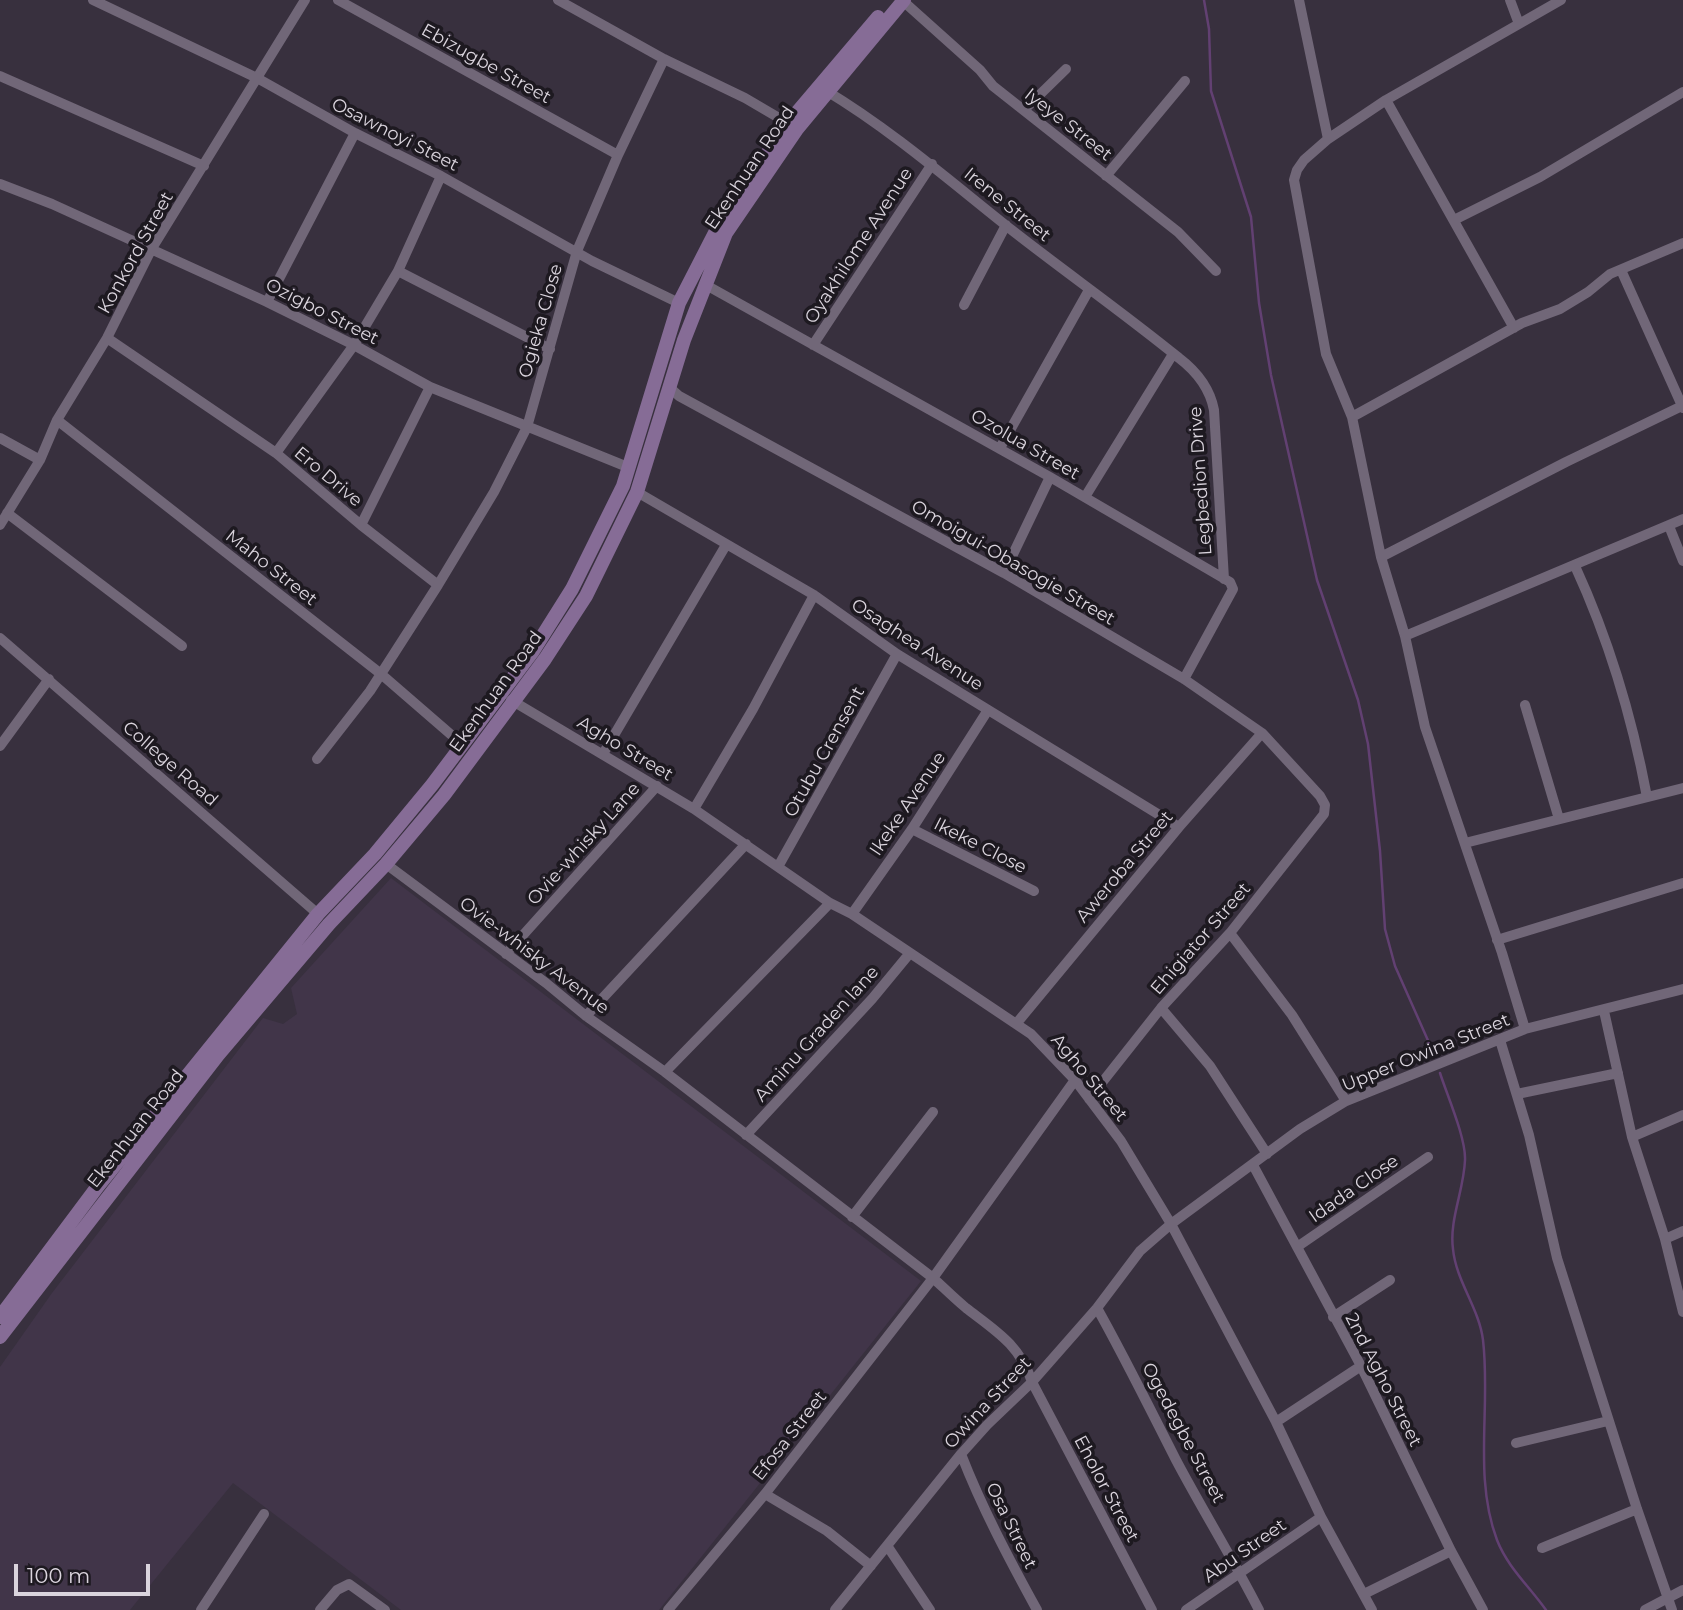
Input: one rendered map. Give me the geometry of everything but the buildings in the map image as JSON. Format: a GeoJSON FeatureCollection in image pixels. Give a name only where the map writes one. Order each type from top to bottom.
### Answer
{"type":"FeatureCollection","features":[{"type":"Feature","properties":{"kind":"main road","name":"Ekenhuan Road"},"geometry":{"type":"LineString","coordinates":[[0,1337],[31,1285],[98,1186],[318,914],[375,854],[463,745],[509,698],[572,589],[623,486],[679,303],[718,227],[823,88],[900,0]]}},
{"type":"Feature","properties":{"kind":"main road","name":"Ekenhuan Road"},"geometry":{"type":"LineString","coordinates":[[0,1317],[31,1285],[218,1055],[329,924],[386,864],[444,795],[509,698],[586,596],[637,492],[691,320],[726,233],[793,126]]}},
{"type":"Feature","properties":{"kind":"street","name":"Osawnoyi Steet"},"geometry":{"type":"LineString","coordinates":[[93,0],[257,78],[355,133],[679,303]]}},
{"type":"Feature","properties":{"kind":"street","name":"Konkord Street"},"geometry":{"type":"LineString","coordinates":[[0,525],[40,460],[57,420],[107,338],[152,250],[305,0]]}},
{"type":"Feature","properties":{"kind":"street","name":"Ebizugbe Street"},"geometry":{"type":"LineString","coordinates":[[338,0],[618,155]]}},
{"type":"Feature","properties":{"kind":"street"},"geometry":{"type":"LineString","coordinates":[[558,0],[793,126]]}},
{"type":"Feature","properties":{"kind":"street","name":"Iyeye Street"},"geometry":{"type":"LineString","coordinates":[[900,0],[980,69],[993,86],[1178,232],[1216,271]]}},
{"type":"Feature","properties":{"kind":"street"},"geometry":{"type":"LineString","coordinates":[[1298,0],[1328,139]]}},
{"type":"Feature","properties":{"kind":"street"},"geometry":{"type":"LineString","coordinates":[[1510,0],[1519,24]]}},
{"type":"Feature","properties":{"kind":"street"},"geometry":{"type":"LineString","coordinates":[[1525,1029],[1425,727],[1405,636],[1381,557],[1352,417],[1326,354],[1294,180],[1304,160],[1328,139],[1386,100],[1561,0]]}},
{"type":"Feature","properties":{"kind":"street","name":"Ogieka Close"},"geometry":{"type":"LineString","coordinates":[[438,585],[494,492],[527,427],[577,251],[618,155],[664,59]]}},
{"type":"Feature","properties":{"kind":"street"},"geometry":{"type":"LineString","coordinates":[[1024,110],[1066,69]]}},
{"type":"Feature","properties":{"kind":"street"},"geometry":{"type":"LineString","coordinates":[[0,76],[204,166]]}},
{"type":"Feature","properties":{"kind":"street"},"geometry":{"type":"LineString","coordinates":[[1106,176],[1185,81]]}},
{"type":"Feature","properties":{"kind":"street","name":"Irene Street"},"geometry":{"type":"LineString","coordinates":[[823,88],[861,111],[932,164],[1172,354]]}},
{"type":"Feature","properties":{"kind":"street"},"geometry":{"type":"LineString","coordinates":[[1454,220],[1540,177],[1683,92]]}},
{"type":"Feature","properties":{"kind":"street"},"geometry":{"type":"LineString","coordinates":[[1386,100],[1514,328]]}},
{"type":"Feature","properties":{"kind":"street"},"geometry":{"type":"LineString","coordinates":[[267,302],[355,133]]}},
{"type":"Feature","properties":{"kind":"street","name":"Oyakhilome Avenue"},"geometry":{"type":"LineString","coordinates":[[813,345],[932,164]]}},
{"type":"Feature","properties":{"kind":"street"},"geometry":{"type":"LineString","coordinates":[[276,453],[354,345],[398,271],[441,176]]}},
{"type":"Feature","properties":{"kind":"street","name":"Ozigbo Street"},"geometry":{"type":"LineString","coordinates":[[0,184],[52,204],[267,302],[430,387],[630,468]]}},
{"type":"Feature","properties":{"kind":"street"},"geometry":{"type":"LineString","coordinates":[[964,305],[1006,225]]}},
{"type":"Feature","properties":{"kind":"street"},"geometry":{"type":"LineString","coordinates":[[1352,417],[1514,328],[1560,309],[1588,292],[1610,274],[1683,243]]}},
{"type":"Feature","properties":{"kind":"street"},"geometry":{"type":"LineString","coordinates":[[1381,557],[1566,462],[1682,407],[1621,270]]}},
{"type":"Feature","properties":{"kind":"street"},"geometry":{"type":"LineString","coordinates":[[398,271],[550,349]]}},
{"type":"Feature","properties":{"kind":"street","name":"Ozolua Street"},"geometry":{"type":"LineString","coordinates":[[706,285],[1050,477],[1224,579]]}},
{"type":"Feature","properties":{"kind":"street"},"geometry":{"type":"LineString","coordinates":[[1000,449],[1089,290]]}},
{"type":"Feature","properties":{"kind":"street","name":"Ero Drive"},"geometry":{"type":"LineString","coordinates":[[107,338],[276,453],[361,525],[438,585]]}},
{"type":"Feature","properties":{"kind":"street"},"geometry":{"type":"LineString","coordinates":[[1085,497],[1172,354]]}},
{"type":"Feature","properties":{"kind":"street","name":"Legbedion Drive"},"geometry":{"type":"LineString","coordinates":[[1172,354],[1203,382],[1212,399],[1224,579]]}},
{"type":"Feature","properties":{"kind":"street"},"geometry":{"type":"LineString","coordinates":[[361,525],[430,387]]}},
{"type":"Feature","properties":{"kind":"street","name":"Omoigui-Obasogie Street"},"geometry":{"type":"LineString","coordinates":[[669,387],[678,396],[1004,573],[1184,680],[1262,733],[1320,796]]}},
{"type":"Feature","properties":{"kind":"street","name":"Maho Street"},"geometry":{"type":"LineString","coordinates":[[57,420],[381,674],[463,745]]}},
{"type":"Feature","properties":{"kind":"street"},"geometry":{"type":"LineString","coordinates":[[0,438],[40,460]]}},
{"type":"Feature","properties":{"kind":"street"},"geometry":{"type":"LineString","coordinates":[[1004,573],[1050,477]]}},
{"type":"Feature","properties":{"kind":"street","name":"Osaghea Avenue"},"geometry":{"type":"LineString","coordinates":[[637,492],[814,595],[897,653],[1179,827]]}},
{"type":"Feature","properties":{"kind":"street"},"geometry":{"type":"LineString","coordinates":[[7,513],[182,646]]}},
{"type":"Feature","properties":{"kind":"street"},"geometry":{"type":"LineString","coordinates":[[1405,636],[1683,519]]}},
{"type":"Feature","properties":{"kind":"street"},"geometry":{"type":"LineString","coordinates":[[1668,526],[1683,561]]}},
{"type":"Feature","properties":{"kind":"street"},"geometry":{"type":"LineString","coordinates":[[603,754],[726,545]]}},
{"type":"Feature","properties":{"kind":"street"},"geometry":{"type":"LineString","coordinates":[[1576,566],[1597,613],[1619,682],[1637,745],[1647,797]]}},
{"type":"Feature","properties":{"kind":"street"},"geometry":{"type":"LineString","coordinates":[[1184,680],[1233,589],[1230,582],[1224,579]]}},
{"type":"Feature","properties":{"kind":"street"},"geometry":{"type":"LineString","coordinates":[[317,759],[381,674],[438,585]]}},
{"type":"Feature","properties":{"kind":"street"},"geometry":{"type":"LineString","coordinates":[[694,808],[753,709],[814,595]]}},
{"type":"Feature","properties":{"kind":"street","name":"College Road"},"geometry":{"type":"LineString","coordinates":[[0,639],[318,914]]}},
{"type":"Feature","properties":{"kind":"street","name":"Otubu Crensent"},"geometry":{"type":"LineString","coordinates":[[779,866],[897,653]]}},
{"type":"Feature","properties":{"kind":"street"},"geometry":{"type":"LineString","coordinates":[[0,746],[48,679]]}},
{"type":"Feature","properties":{"kind":"street","name":"Agho Street"},"geometry":{"type":"LineString","coordinates":[[509,698],[694,808],[830,903],[852,914],[1031,1034],[1075,1080],[1121,1141],[1171,1224],[1276,1422],[1321,1517],[1372,1610]]}},
{"type":"Feature","properties":{"kind":"street"},"geometry":{"type":"LineString","coordinates":[[1525,705],[1559,819]]}},
{"type":"Feature","properties":{"kind":"street","name":"Ikeke Avenue"},"geometry":{"type":"LineString","coordinates":[[852,914],[912,829],[988,710]]}},
{"type":"Feature","properties":{"kind":"street","name":"Aweroba Street"},"geometry":{"type":"LineString","coordinates":[[1016,1024],[1179,827],[1262,733]]}},
{"type":"Feature","properties":{"kind":"street","name":"Ovie-whisky Lane"},"geometry":{"type":"LineString","coordinates":[[506,954],[657,786]]}},
{"type":"Feature","properties":{"kind":"street"},"geometry":{"type":"LineString","coordinates":[[1465,844],[1683,788]]}},
{"type":"Feature","properties":{"kind":"street","name":"Ehigiator Street"},"geometry":{"type":"LineString","coordinates":[[1089,1099],[1161,1008],[1230,933],[1324,814],[1325,805],[1320,796]]}},
{"type":"Feature","properties":{"kind":"street","name":"Ikeke Close"},"geometry":{"type":"LineString","coordinates":[[912,829],[1034,891]]}},
{"type":"Feature","properties":{"kind":"street"},"geometry":{"type":"LineString","coordinates":[[586,1016],[746,844]]}},
{"type":"Feature","properties":{"kind":"street","name":"Ovie-whisky Avenue"},"geometry":{"type":"LineString","coordinates":[[386,864],[586,1016],[665,1072],[933,1278]]}},
{"type":"Feature","properties":{"kind":"street"},"geometry":{"type":"LineString","coordinates":[[1497,940],[1683,883]]}},
{"type":"Feature","properties":{"kind":"street"},"geometry":{"type":"LineString","coordinates":[[665,1072],[830,903]]}},
{"type":"Feature","properties":{"kind":"street"},"geometry":{"type":"LineString","coordinates":[[1230,933],[1292,1015],[1346,1101]]}},
{"type":"Feature","properties":{"kind":"street","name":"Aminu Graden lane"},"geometry":{"type":"LineString","coordinates":[[746,1135],[872,999],[910,953]]}},
{"type":"Feature","properties":{"kind":"street","name":"Upper Owina Street"},"geometry":{"type":"LineString","coordinates":[[1171,1224],[1300,1129],[1346,1101],[1525,1029],[1683,989]]}},
{"type":"Feature","properties":{"kind":"street"},"geometry":{"type":"LineString","coordinates":[[1161,1008],[1210,1066],[1267,1154]]}},
{"type":"Feature","properties":{"kind":"street"},"geometry":{"type":"LineString","coordinates":[[1604,1011],[1632,1137],[1665,1238],[1683,1312]]}},
{"type":"Feature","properties":{"kind":"street"},"geometry":{"type":"LineString","coordinates":[[1500,1040],[1538,1171],[1557,1258],[1608,1421],[1672,1610]]}},
{"type":"Feature","properties":{"kind":"street"},"geometry":{"type":"LineString","coordinates":[[1517,1094],[1618,1073]]}},
{"type":"Feature","properties":{"kind":"street","name":"Efosa Street"},"geometry":{"type":"LineString","coordinates":[[668,1610],[765,1494],[933,1278],[1075,1080]]}},
{"type":"Feature","properties":{"kind":"street"},"geometry":{"type":"LineString","coordinates":[[852,1217],[933,1112]]}},
{"type":"Feature","properties":{"kind":"street"},"geometry":{"type":"LineString","coordinates":[[1632,1137],[1683,1115]]}},
{"type":"Feature","properties":{"kind":"street","name":"Idada Close"},"geometry":{"type":"LineString","coordinates":[[1297,1247],[1428,1157]]}},
{"type":"Feature","properties":{"kind":"street","name":"2nd Agho Street"},"geometry":{"type":"LineString","coordinates":[[1253,1165],[1333,1317],[1362,1366],[1483,1610]]}},
{"type":"Feature","properties":{"kind":"street","name":"Owina Street"},"geometry":{"type":"LineString","coordinates":[[835,1610],[961,1454],[1032,1382],[1097,1308],[1140,1251],[1171,1224]]}},
{"type":"Feature","properties":{"kind":"street"},"geometry":{"type":"LineString","coordinates":[[1665,1238],[1683,1231]]}},
{"type":"Feature","properties":{"kind":"street","name":"Eholor Street"},"geometry":{"type":"LineString","coordinates":[[933,1278],[963,1306],[1004,1335],[1026,1363],[1032,1382],[1152,1610]]}},
{"type":"Feature","properties":{"kind":"street"},"geometry":{"type":"LineString","coordinates":[[1333,1317],[1390,1280]]}},
{"type":"Feature","properties":{"kind":"street","name":"Ogedegbe Street"},"geometry":{"type":"LineString","coordinates":[[1097,1308],[1138,1382],[1176,1460],[1241,1573],[1259,1610]]}},
{"type":"Feature","properties":{"kind":"street"},"geometry":{"type":"LineString","coordinates":[[1276,1422],[1362,1366]]}},
{"type":"Feature","properties":{"kind":"street"},"geometry":{"type":"LineString","coordinates":[[1516,1443],[1608,1421]]}},
{"type":"Feature","properties":{"kind":"street","name":"Osa Street"},"geometry":{"type":"LineString","coordinates":[[961,1454],[995,1531],[1037,1610]]}},
{"type":"Feature","properties":{"kind":"street"},"geometry":{"type":"LineString","coordinates":[[765,1494],[827,1531],[871,1566]]}},
{"type":"Feature","properties":{"kind":"street"},"geometry":{"type":"LineString","coordinates":[[1542,1548],[1637,1509]]}},
{"type":"Feature","properties":{"kind":"street"},"geometry":{"type":"LineString","coordinates":[[201,1610],[264,1514]]}},
{"type":"Feature","properties":{"kind":"street","name":"Abu Street"},"geometry":{"type":"LineString","coordinates":[[1186,1610],[1321,1517]]}},
{"type":"Feature","properties":{"kind":"street"},"geometry":{"type":"LineString","coordinates":[[888,1547],[930,1610]]}},
{"type":"Feature","properties":{"kind":"street"},"geometry":{"type":"LineString","coordinates":[[1364,1594],[1451,1550]]}},
{"type":"Feature","properties":{"kind":"street"},"geometry":{"type":"LineString","coordinates":[[320,1610],[337,1590],[349,1584],[384,1610]]}},
{"type":"Feature","properties":{"kind":"street"},"geometry":{"type":"LineString","coordinates":[[1645,1610],[1683,1590]]}},
{"type":"Feature","properties":{"kind":"shaded area"},"geometry":{"type":"Polygon","coordinates":[[[391,878],[921,1281],[659,1610],[401,1610],[233,1483],[130,1610],[0,1610],[0,1367],[52,1293],[263,1018],[283,1024],[297,1014],[291,988],[391,878]]]}},
{"type":"Feature","properties":{"kind":"waterway"},"geometry":{"type":"LineString","coordinates":[[1204,0],[1209,29],[1211,91],[1251,217],[1259,303],[1271,375],[1317,580],[1358,700],[1368,744],[1380,851],[1385,929],[1395,966],[1434,1054]]}},
{"type":"Feature","properties":{"kind":"waterway"},"geometry":{"type":"LineString","coordinates":[[1440,1073],[1464,1151],[1464,1171],[1452,1238],[1458,1272],[1477,1317],[1483,1340],[1484,1466],[1490,1516],[1497,1540],[1507,1560],[1546,1610]]}}]}
